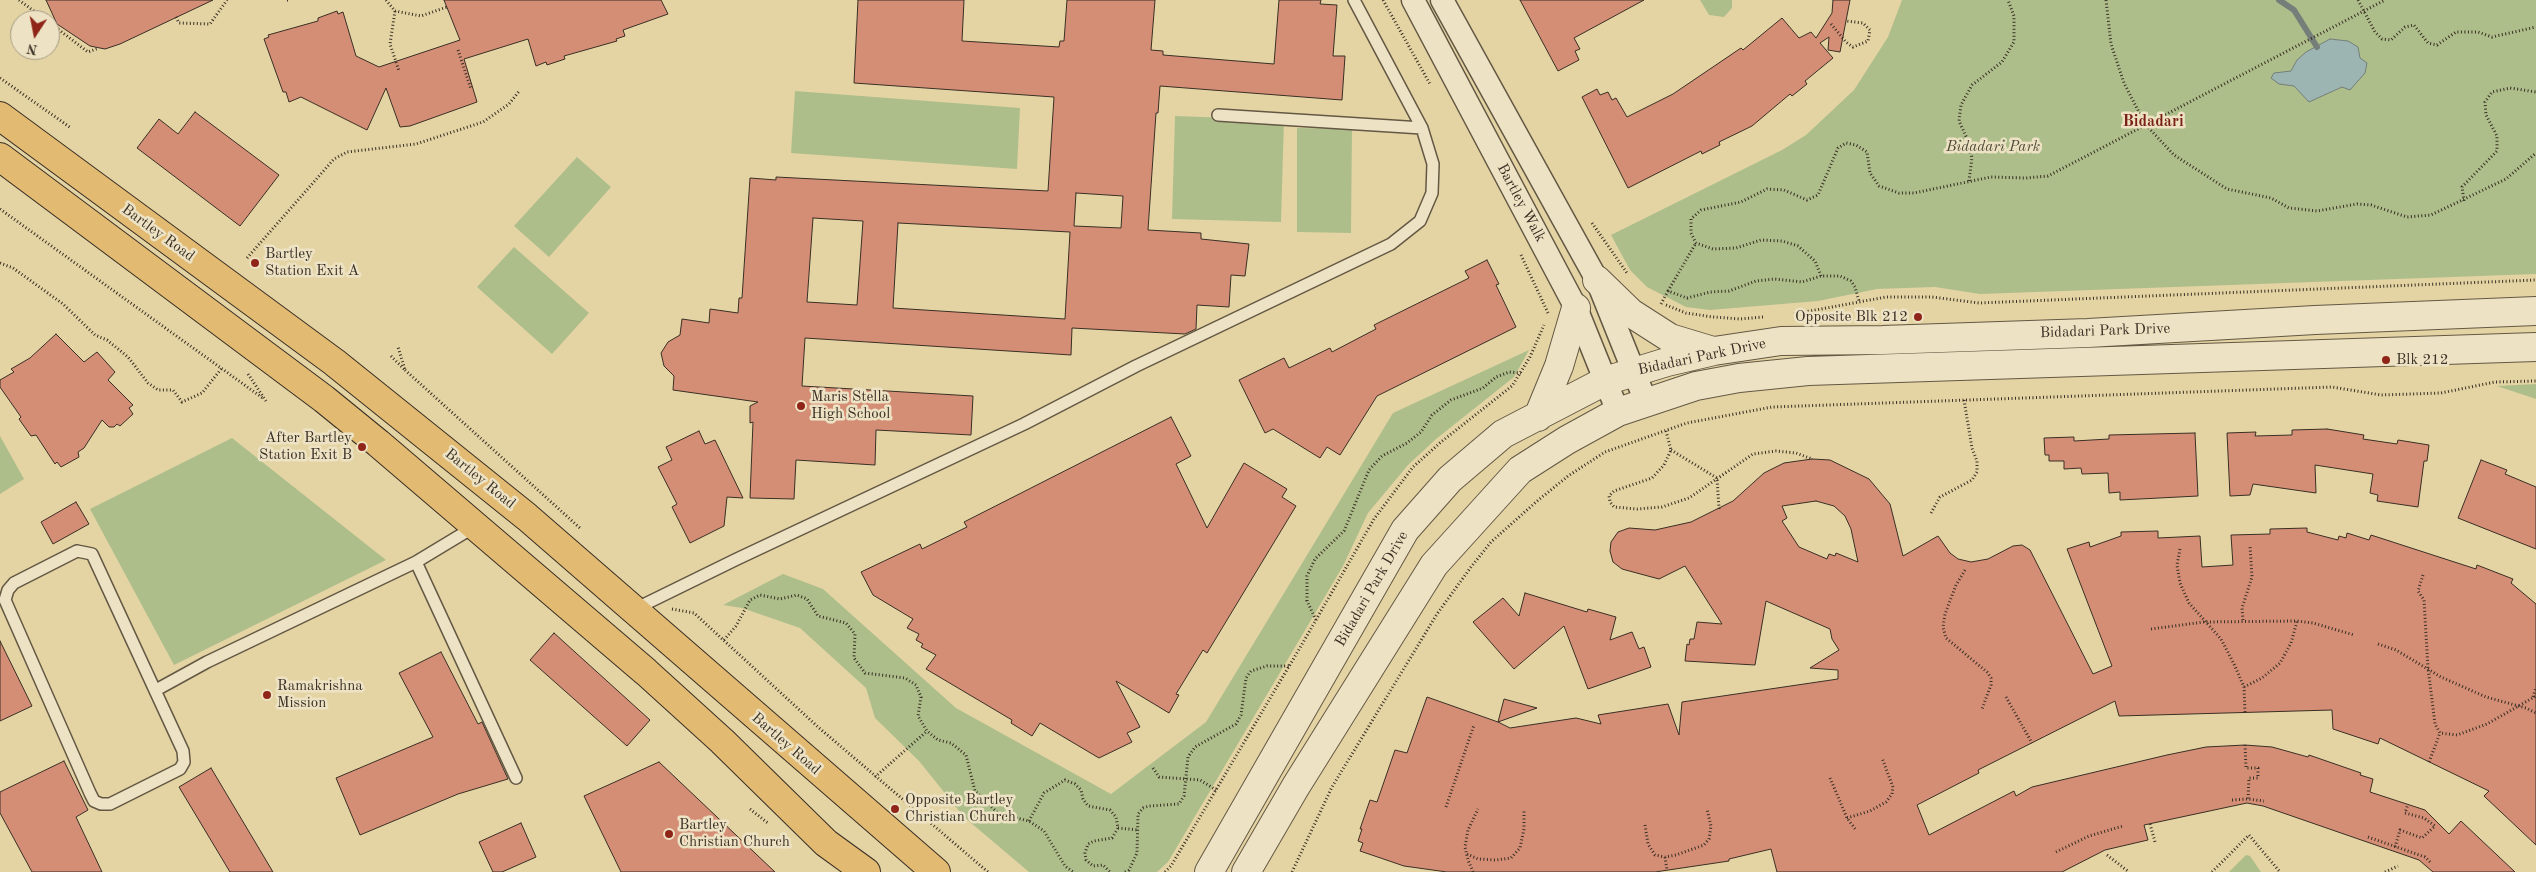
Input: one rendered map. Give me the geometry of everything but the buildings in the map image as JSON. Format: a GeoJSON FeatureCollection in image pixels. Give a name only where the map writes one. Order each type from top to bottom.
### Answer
{"type":"FeatureCollection","features":[{"type":"Feature","properties":{"kind":"highway","name":"Bartley Road"},"geometry":{"type":"LineString","coordinates":[[0,116],[334,362],[527,517],[647,604],[750,713],[936,872]]}},
{"type":"Feature","properties":{"kind":"highway"},"geometry":{"type":"LineString","coordinates":[[0,157],[324,399],[646,672],[826,843],[866,872]]}},
{"type":"Feature","properties":{"kind":"street","name":"Bartley Walk"},"geometry":{"type":"LineString","coordinates":[[1413,0],[1576,308],[1618,412]]}},
{"type":"Feature","properties":{"kind":"street","name":"Bartley Walk"},"geometry":{"type":"LineString","coordinates":[[1442,0],[1597,280],[1646,402]]}},
{"type":"Feature","properties":{"kind":"street"},"geometry":{"type":"LineString","coordinates":[[1597,280],[1632,313],[1670,338],[1714,352]]}},
{"type":"Feature","properties":{"kind":"street"},"geometry":{"type":"LineString","coordinates":[[1538,417],[1559,366],[1576,308]]}},
{"type":"Feature","properties":{"kind":"street","name":"Bidadari Park Drive"},"geometry":{"type":"LineString","coordinates":[[1209,872],[1405,530],[1450,479],[1503,434],[1605,381],[1633,371],[1714,352],[1781,341],[1883,340],[2088,333],[2315,320],[2536,311]]}},
{"type":"Feature","properties":{"kind":"street"},"geometry":{"type":"LineString","coordinates":[[2315,320],[2316,333],[2323,344],[2356,352]]}},
{"type":"Feature","properties":{"kind":"street"},"geometry":{"type":"LineString","coordinates":[[2088,333],[2126,341],[2136,348],[2138,362]]}},
{"type":"Feature","properties":{"kind":"street","name":"Bidadari Park Drive"},"geometry":{"type":"LineString","coordinates":[[1246,872],[1296,786],[1434,565],[1520,470],[1567,440],[1618,412],[1696,386],[1730,379],[1808,371],[2138,362],[2356,352],[2536,347]]}},
{"type":"Feature","properties":{"kind":"street"},"geometry":{"type":"LineString","coordinates":[[1503,434],[1524,432],[1532,436],[1533,450],[1520,470]]}},
{"type":"Feature","properties":{"kind":"lane"},"geometry":{"type":"LineString","coordinates":[[647,604],[1024,424],[1136,366],[1390,244],[1420,221],[1432,193],[1433,164],[1422,128],[1354,0]]}},
{"type":"Feature","properties":{"kind":"lane"},"geometry":{"type":"LineString","coordinates":[[1218,115],[1422,128]]}},
{"type":"Feature","properties":{"kind":"lane"},"geometry":{"type":"LineString","coordinates":[[156,690],[207,662],[416,562],[476,526]]}},
{"type":"Feature","properties":{"kind":"lane"},"geometry":{"type":"LineString","coordinates":[[77,551],[92,554],[156,690],[183,751],[184,762],[180,769],[110,804],[101,804],[94,801],[5,600],[8,590],[14,583],[77,551]]}},
{"type":"Feature","properties":{"kind":"lane"},"geometry":{"type":"LineString","coordinates":[[416,562],[516,778]]}},
{"type":"Feature","properties":{"kind":"path"},"geometry":{"type":"LineString","coordinates":[[19,0],[32,10]]}},
{"type":"Feature","properties":{"kind":"path"},"geometry":{"type":"LineString","coordinates":[[176,17],[179,23],[210,24],[227,0]]}},
{"type":"Feature","properties":{"kind":"path"},"geometry":{"type":"LineString","coordinates":[[386,0],[395,11],[421,16],[447,7]]}},
{"type":"Feature","properties":{"kind":"path"},"geometry":{"type":"LineString","coordinates":[[1384,0],[1434,91]]}},
{"type":"Feature","properties":{"kind":"path"},"geometry":{"type":"LineString","coordinates":[[1969,181],[1972,158],[1969,143],[1959,121],[1961,106],[1972,86],[2002,62],[2014,42],[2014,16],[2008,0]]}},
{"type":"Feature","properties":{"kind":"path"},"geometry":{"type":"LineString","coordinates":[[2106,0],[2112,44],[2124,84],[2145,124],[2174,155],[2205,177],[2227,189],[2271,198],[2290,208],[2316,212],[2357,204],[2371,205],[2407,217],[2431,214],[2464,201],[2506,180],[2536,153]]}},
{"type":"Feature","properties":{"kind":"path"},"geometry":{"type":"LineString","coordinates":[[2358,0],[2375,32],[2382,40],[2391,40],[2405,27],[2414,25],[2428,43],[2437,45],[2456,32],[2478,32],[2492,37],[2536,28]]}},
{"type":"Feature","properties":{"kind":"path"},"geometry":{"type":"LineString","coordinates":[[1821,276],[1815,261],[1798,246],[1761,240],[1736,248],[1713,249],[1696,243],[1691,233],[1691,219],[1701,210],[1741,202],[1767,189],[1784,190],[1807,200],[1818,195],[1838,148],[1846,143],[1856,145],[1867,152],[1870,173],[1879,186],[1899,193],[1914,192],[1991,177],[2026,178],[2048,176],[2385,0]]}},
{"type":"Feature","properties":{"kind":"path"},"geometry":{"type":"LineString","coordinates":[[395,11],[390,44],[399,71]]}},
{"type":"Feature","properties":{"kind":"path"},"geometry":{"type":"LineString","coordinates":[[1831,24],[1846,42],[1853,46],[1868,41],[1870,30],[1863,24],[1846,21]]}},
{"type":"Feature","properties":{"kind":"path"},"geometry":{"type":"LineString","coordinates":[[60,31],[88,52],[99,48]]}},
{"type":"Feature","properties":{"kind":"path"},"geometry":{"type":"LineString","coordinates":[[458,50],[471,89]]}},
{"type":"Feature","properties":{"kind":"path"},"geometry":{"type":"LineString","coordinates":[[0,78],[71,128]]}},
{"type":"Feature","properties":{"kind":"path"},"geometry":{"type":"LineString","coordinates":[[2464,201],[2462,186],[2497,151],[2497,136],[2486,115],[2485,102],[2492,92],[2510,88],[2536,92]]}},
{"type":"Feature","properties":{"kind":"path"},"geometry":{"type":"LineString","coordinates":[[247,258],[334,158],[347,152],[416,144],[483,122],[509,104],[520,90]]}},
{"type":"Feature","properties":{"kind":"path"},"geometry":{"type":"LineString","coordinates":[[0,209],[266,400]]}},
{"type":"Feature","properties":{"kind":"path"},"geometry":{"type":"LineString","coordinates":[[1590,219],[1628,274]]}},
{"type":"Feature","properties":{"kind":"path"},"geometry":{"type":"LineString","coordinates":[[1662,303],[1696,243]]}},
{"type":"Feature","properties":{"kind":"path"},"geometry":{"type":"LineString","coordinates":[[1519,251],[1549,313],[1530,357]]}},
{"type":"Feature","properties":{"kind":"path"},"geometry":{"type":"LineString","coordinates":[[0,263],[13,268],[63,304],[95,336],[106,340],[128,358],[148,383],[158,390],[173,390],[182,402],[202,393],[222,368]]}},
{"type":"Feature","properties":{"kind":"path"},"geometry":{"type":"LineString","coordinates":[[1668,291],[1686,298],[1710,292],[1729,291],[1756,281],[1802,282],[1821,276],[1840,276],[1851,281],[1856,287],[1859,301]]}},
{"type":"Feature","properties":{"kind":"path"},"geometry":{"type":"LineString","coordinates":[[1792,315],[1886,297],[1932,298],[1979,303],[2536,280]]}},
{"type":"Feature","properties":{"kind":"path"},"geometry":{"type":"LineString","coordinates":[[1655,298],[1686,313],[1740,319],[1766,317]]}},
{"type":"Feature","properties":{"kind":"path"},"geometry":{"type":"LineString","coordinates":[[398,347],[405,370]]}},
{"type":"Feature","properties":{"kind":"path"},"geometry":{"type":"LineString","coordinates":[[391,356],[588,534]]}},
{"type":"Feature","properties":{"kind":"path"},"geometry":{"type":"LineString","coordinates":[[1316,621],[1307,602],[1306,576],[1315,559],[1344,531],[1369,470],[1382,456],[1407,444],[1421,432],[1432,415],[1451,400],[1483,388],[1496,377],[1509,372],[1522,373]]}},
{"type":"Feature","properties":{"kind":"path"},"geometry":{"type":"LineString","coordinates":[[1292,872],[1332,787],[1437,614],[1491,542],[1568,476],[1605,452],[1687,423],[1772,407],[2332,387],[2381,395],[2441,394],[2495,382],[2536,381]]}},
{"type":"Feature","properties":{"kind":"path"},"geometry":{"type":"LineString","coordinates":[[1931,513],[1940,498],[1972,480],[1977,472],[1977,460],[1970,441],[1964,400]]}},
{"type":"Feature","properties":{"kind":"path"},"geometry":{"type":"LineString","coordinates":[[1666,431],[1671,450],[1664,465],[1652,478],[1614,491],[1609,496],[1610,502],[1614,507],[1637,510],[1662,507],[1689,498],[1753,454],[1776,451],[1796,453],[1812,459]]}},
{"type":"Feature","properties":{"kind":"path"},"geometry":{"type":"LineString","coordinates":[[1671,450],[1717,478]]}},
{"type":"Feature","properties":{"kind":"path"},"geometry":{"type":"LineString","coordinates":[[1717,478],[1719,509]]}},
{"type":"Feature","properties":{"kind":"path"},"geometry":{"type":"LineString","coordinates":[[2243,620],[2242,608],[2252,577],[2250,546]]}},
{"type":"Feature","properties":{"kind":"path"},"geometry":{"type":"LineString","coordinates":[[2180,549],[2177,565],[2180,583],[2189,603],[2221,639],[2244,687],[2245,713]]}},
{"type":"Feature","properties":{"kind":"path"},"geometry":{"type":"LineString","coordinates":[[1965,570],[1956,585],[1945,614],[1944,627],[1946,638],[1987,672],[1991,678],[1991,685],[1982,709]]}},
{"type":"Feature","properties":{"kind":"path"},"geometry":{"type":"LineString","coordinates":[[2423,575],[2418,591],[2424,600],[2428,668],[2435,724],[2440,733],[2429,762]]}},
{"type":"Feature","properties":{"kind":"path"},"geometry":{"type":"LineString","coordinates":[[724,640],[736,626],[750,600],[760,595],[780,599],[797,595],[807,599],[818,616],[846,623],[855,634],[854,658],[866,673],[905,678],[916,685],[921,696],[918,716],[927,731],[938,740],[951,743],[966,755],[975,791],[1000,814],[1029,821],[1044,831],[1065,866],[1073,872]]}},
{"type":"Feature","properties":{"kind":"path"},"geometry":{"type":"LineString","coordinates":[[647,604],[694,613],[854,758],[988,872]]}},
{"type":"Feature","properties":{"kind":"path"},"geometry":{"type":"LineString","coordinates":[[2152,630],[2204,622],[2243,620],[2297,621],[2313,623],[2354,635]]}},
{"type":"Feature","properties":{"kind":"path"},"geometry":{"type":"LineString","coordinates":[[2244,687],[2262,678],[2280,663],[2291,642],[2297,621]]}},
{"type":"Feature","properties":{"kind":"path"},"geometry":{"type":"LineString","coordinates":[[2378,644],[2396,650],[2486,697],[2536,713]]}},
{"type":"Feature","properties":{"kind":"path"},"geometry":{"type":"LineString","coordinates":[[1125,872],[1129,870],[1137,853],[1138,814],[1143,808],[1179,804],[1184,796],[1188,757],[1195,747],[1236,724],[1241,714],[1246,678],[1251,671],[1267,666],[1289,666]]}},
{"type":"Feature","properties":{"kind":"path"},"geometry":{"type":"LineString","coordinates":[[2440,733],[2457,736],[2487,724],[2534,697],[2536,687]]}},
{"type":"Feature","properties":{"kind":"path"},"geometry":{"type":"LineString","coordinates":[[2006,697],[2032,743]]}},
{"type":"Feature","properties":{"kind":"path"},"geometry":{"type":"LineString","coordinates":[[1446,807],[1474,725]]}},
{"type":"Feature","properties":{"kind":"path"},"geometry":{"type":"LineString","coordinates":[[876,777],[927,731]]}},
{"type":"Feature","properties":{"kind":"path"},"geometry":{"type":"LineString","coordinates":[[2245,745],[2246,768],[2258,768],[2258,778],[2249,778],[2248,798]]}},
{"type":"Feature","properties":{"kind":"path"},"geometry":{"type":"LineString","coordinates":[[848,765],[854,758]]}},
{"type":"Feature","properties":{"kind":"path"},"geometry":{"type":"LineString","coordinates":[[1847,818],[1870,811],[1886,802],[1892,794],[1893,787],[1882,758]]}},
{"type":"Feature","properties":{"kind":"path"},"geometry":{"type":"LineString","coordinates":[[1153,768],[1159,777],[1200,780],[1216,790]]}},
{"type":"Feature","properties":{"kind":"path"},"geometry":{"type":"LineString","coordinates":[[1830,778],[1847,818],[1856,830]]}},
{"type":"Feature","properties":{"kind":"path"},"geometry":{"type":"LineString","coordinates":[[1029,821],[1044,793],[1065,780],[1075,784],[1081,790],[1082,799],[1088,806],[1110,810],[1116,817],[1118,828],[1112,838],[1088,844],[1085,853],[1086,860],[1093,866],[1103,865],[1110,872]]}},
{"type":"Feature","properties":{"kind":"path"},"geometry":{"type":"LineString","coordinates":[[2232,800],[2248,798],[2264,801]]}},
{"type":"Feature","properties":{"kind":"path"},"geometry":{"type":"LineString","coordinates":[[2395,846],[2400,830],[2422,838],[2435,826],[2424,818],[2405,813],[2408,804]]}},
{"type":"Feature","properties":{"kind":"path"},"geometry":{"type":"LineString","coordinates":[[1645,824],[1648,844],[1655,855],[1665,857],[1704,845],[1709,839],[1711,826],[1707,809]]}},
{"type":"Feature","properties":{"kind":"path"},"geometry":{"type":"LineString","coordinates":[[1473,872],[1466,854],[1468,830],[1478,810]]}},
{"type":"Feature","properties":{"kind":"path"},"geometry":{"type":"LineString","coordinates":[[1466,854],[1478,859],[1496,860],[1511,858],[1520,848],[1524,829],[1524,811]]}},
{"type":"Feature","properties":{"kind":"path"},"geometry":{"type":"LineString","coordinates":[[2150,824],[2155,842]]}},
{"type":"Feature","properties":{"kind":"path"},"geometry":{"type":"LineString","coordinates":[[2056,852],[2090,836],[2123,826]]}},
{"type":"Feature","properties":{"kind":"path"},"geometry":{"type":"LineString","coordinates":[[1118,828],[1139,830]]}},
{"type":"Feature","properties":{"kind":"path"},"geometry":{"type":"LineString","coordinates":[[2212,872],[2248,835],[2280,872]]}},
{"type":"Feature","properties":{"kind":"path"},"geometry":{"type":"LineString","coordinates":[[2368,837],[2425,857],[2432,863]]}},
{"type":"Feature","properties":{"kind":"path"},"geometry":{"type":"LineString","coordinates":[[2107,855],[2129,872]]}},
{"type":"Feature","properties":{"kind":"path"},"geometry":{"type":"LineString","coordinates":[[1665,857],[1667,870]]}},
{"type":"Feature","properties":{"kind":"path"},"geometry":{"type":"LineString","coordinates":[[2385,872],[2398,866]]}},
{"type":"Feature","properties":{"kind":"green space"},"geometry":{"type":"Polygon","coordinates":[[[1700,0],[1732,0],[1732,8],[1724,17],[1709,15],[1700,0]]]}},
{"type":"Feature","properties":{"kind":"green space","name":"Bidadari Park"},"geometry":{"type":"Polygon","coordinates":[[[1902,0],[2536,0],[2536,274],[1980,294],[1935,287],[1877,289],[1818,301],[1710,310],[1686,307],[1647,287],[1630,270],[1611,235],[1782,150],[1806,135],[1854,90],[1888,37],[1902,0]]]}},
{"type":"Feature","properties":{"kind":"green space"},"geometry":{"type":"Polygon","coordinates":[[[795,91],[1020,108],[1017,169],[791,153],[795,91]]]}},
{"type":"Feature","properties":{"kind":"green space"},"geometry":{"type":"Polygon","coordinates":[[[1175,116],[1284,120],[1281,222],[1172,219],[1175,116]]]}},
{"type":"Feature","properties":{"kind":"green space"},"geometry":{"type":"Polygon","coordinates":[[[1297,128],[1352,129],[1351,233],[1297,232],[1297,128]]]}},
{"type":"Feature","properties":{"kind":"green space"},"geometry":{"type":"Polygon","coordinates":[[[577,157],[611,187],[549,257],[514,226],[577,157]]]}},
{"type":"Feature","properties":{"kind":"green space"},"geometry":{"type":"Polygon","coordinates":[[[514,247],[589,313],[552,354],[477,287],[514,247]]]}},
{"type":"Feature","properties":{"kind":"green space"},"geometry":{"type":"Polygon","coordinates":[[[1529,350],[1514,377],[1436,439],[1408,465],[1368,513],[1343,566],[1168,862],[1157,872],[1029,872],[964,817],[919,761],[875,718],[866,688],[800,628],[742,608],[723,605],[783,574],[823,589],[956,708],[1111,794],[1206,722],[1393,413],[1529,350]]]}},
{"type":"Feature","properties":{"kind":"green space"},"geometry":{"type":"Polygon","coordinates":[[[2536,384],[2536,399],[2497,386],[2536,384]]]}},
{"type":"Feature","properties":{"kind":"green space"},"geometry":{"type":"Polygon","coordinates":[[[0,436],[24,479],[0,494],[0,436]]]}},
{"type":"Feature","properties":{"kind":"green space"},"geometry":{"type":"Polygon","coordinates":[[[232,438],[386,560],[174,665],[90,509],[232,438]]]}},
{"type":"Feature","properties":{"kind":"green space"},"geometry":{"type":"Polygon","coordinates":[[[2246,855],[2250,856],[2261,872],[2229,872],[2246,855]]]}},
{"type":"Feature","properties":{"kind":"water"},"geometry":{"type":"Polygon","coordinates":[[[2330,39],[2348,41],[2358,47],[2360,58],[2367,63],[2365,73],[2350,90],[2342,87],[2309,102],[2294,86],[2279,84],[2271,78],[2274,73],[2291,71],[2297,60],[2306,52],[2330,39]]]}},
{"type":"Feature","properties":{"kind":"waterway"},"geometry":{"type":"LineString","coordinates":[[2279,0],[2294,10],[2317,47]]}},
{"type":"Feature","properties":{"kind":"place","name":"Bartley Station Exit A"},"geometry":{"type":"Point","coordinates":[255,263]}},
{"type":"Feature","properties":{"kind":"place","name":"Opposite Blk 212"},"geometry":{"type":"Point","coordinates":[1918,317]}},
{"type":"Feature","properties":{"kind":"place","name":"Blk 212"},"geometry":{"type":"Point","coordinates":[2386,360]}},
{"type":"Feature","properties":{"kind":"place","name":"Maris Stella High School"},"geometry":{"type":"Point","coordinates":[801,406]}},
{"type":"Feature","properties":{"kind":"place","name":"After Bartley Station Exit B"},"geometry":{"type":"Point","coordinates":[362,447]}},
{"type":"Feature","properties":{"kind":"place","name":"Ramakrishna Mission"},"geometry":{"type":"Point","coordinates":[267,695]}},
{"type":"Feature","properties":{"kind":"place","name":"Opposite Bartley Christian Church"},"geometry":{"type":"Point","coordinates":[895,809]}},
{"type":"Feature","properties":{"kind":"place","name":"Bartley Christian Church"},"geometry":{"type":"Point","coordinates":[669,834]}},
{"type":"Feature","properties":{"kind":"district","name":"Bidadari"},"geometry":{"type":"Point","coordinates":[2153,122]}}]}
